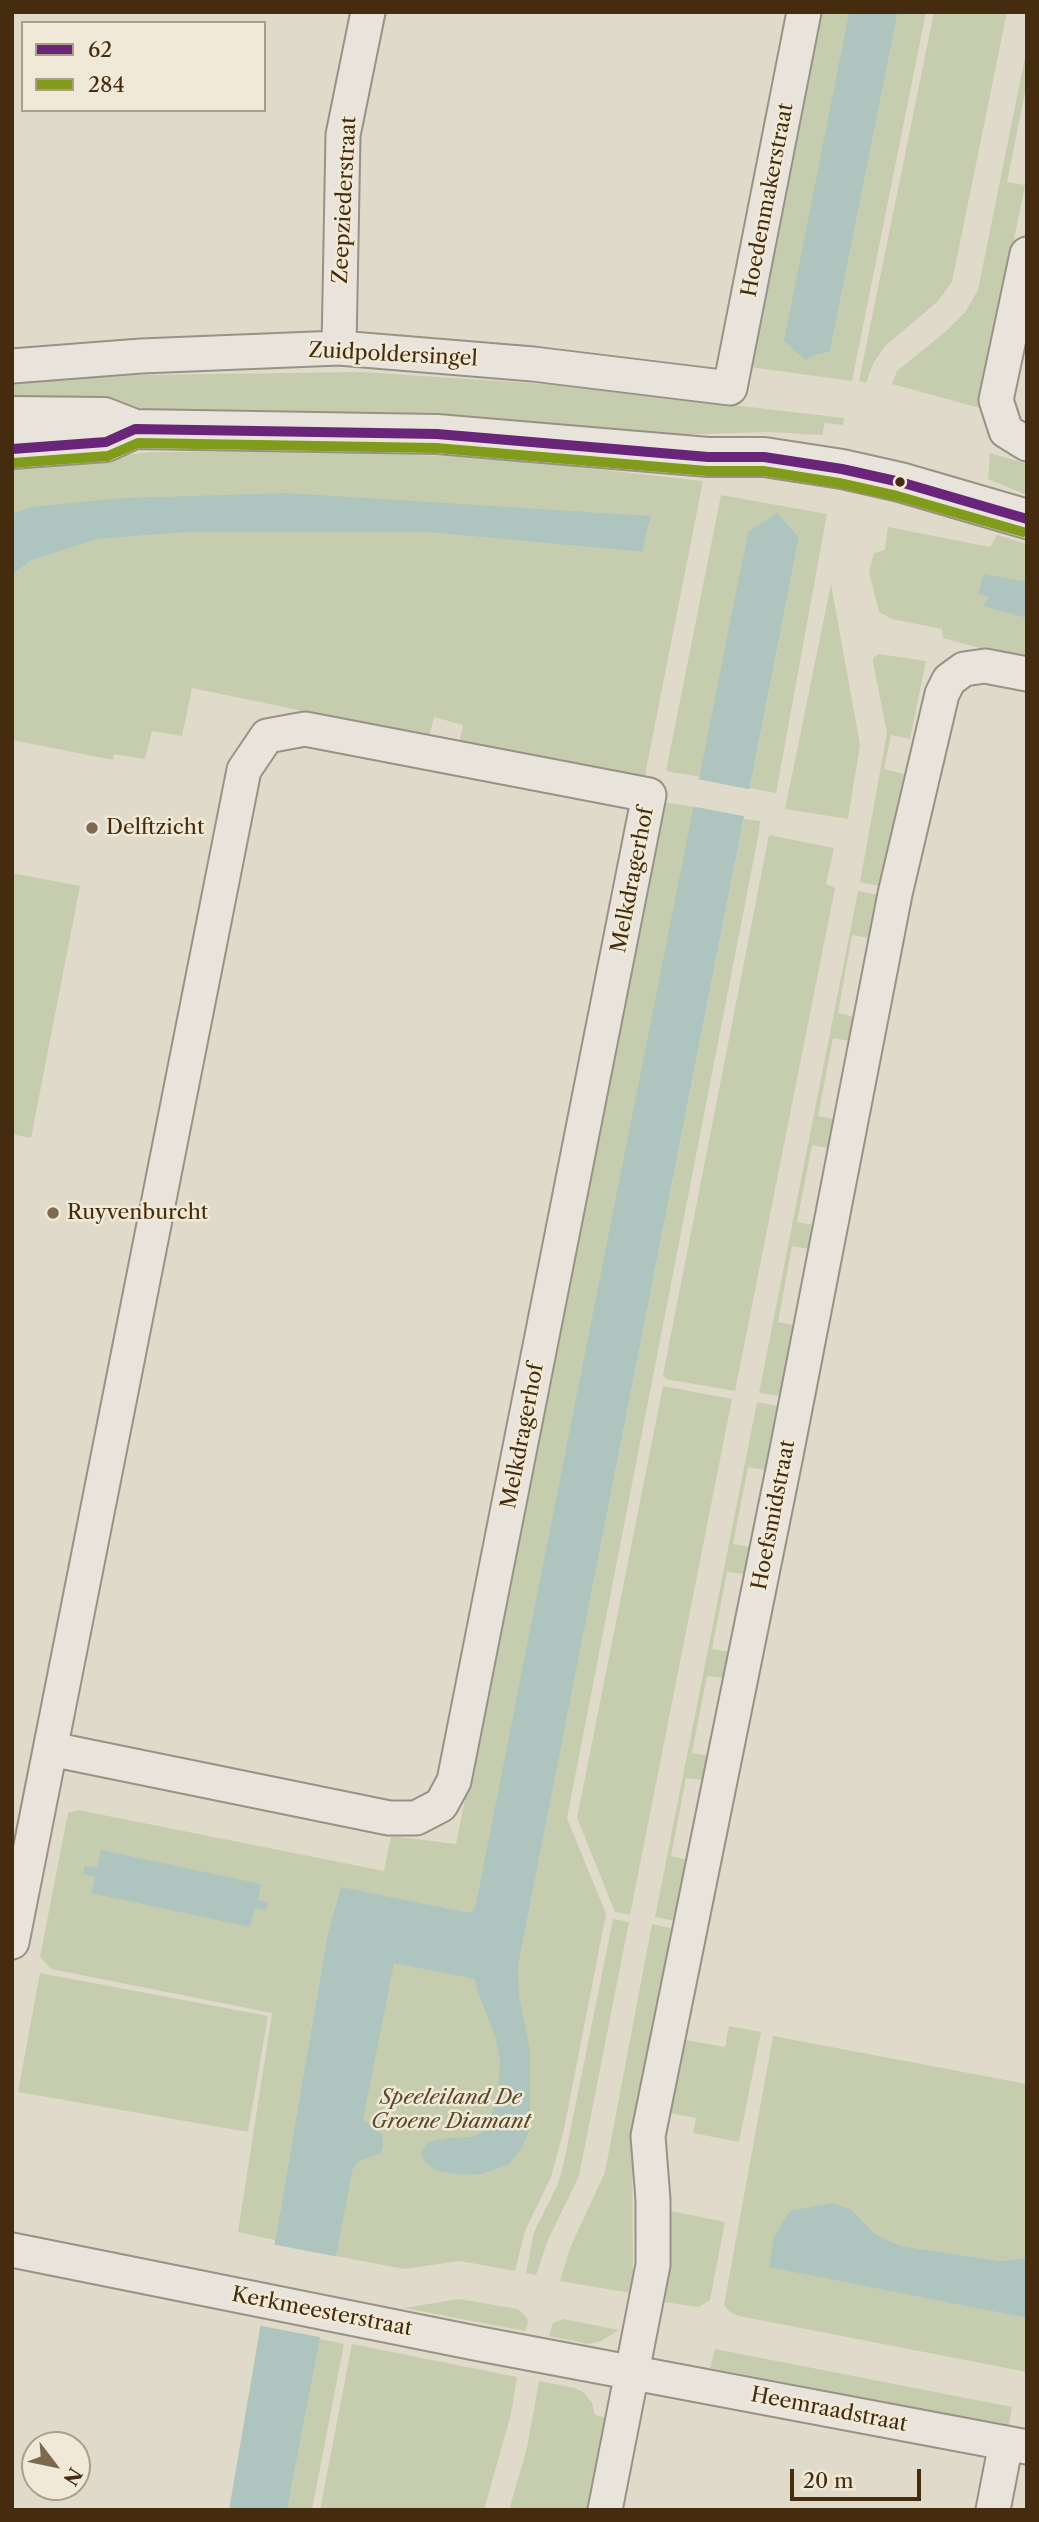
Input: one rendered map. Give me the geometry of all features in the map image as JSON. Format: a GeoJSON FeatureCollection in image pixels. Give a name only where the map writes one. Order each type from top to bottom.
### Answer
{"type":"FeatureCollection","features":[{"type":"Feature","properties":{"kind":"street","name":"Zeepziederstraat"},"geometry":{"type":"LineString","coordinates":[[339,348],[343,135],[368,12]]}},
{"type":"Feature","properties":{"kind":"street","name":"Hoedenmakerstraat"},"geometry":{"type":"LineString","coordinates":[[730,388],[804,12]]}},
{"type":"Feature","properties":{"kind":"street"},"geometry":{"type":"LineString","coordinates":[[1017,438],[996,400],[1027,254]]}},
{"type":"Feature","properties":{"kind":"street","name":"Zuidpoldersingel"},"geometry":{"type":"LineString","coordinates":[[12,366],[141,356],[339,348],[533,364],[730,388]]}},
{"type":"Feature","properties":{"kind":"street"},"geometry":{"type":"LineString","coordinates":[[12,416],[104,417],[135,429],[437,434],[708,457],[764,457],[842,469],[900,482],[1027,519]]}},
{"type":"Feature","properties":{"kind":"street"},"geometry":{"type":"LineString","coordinates":[[12,449],[106,442],[135,429]]}},
{"type":"Feature","properties":{"kind":"street","name":"Hoefsmidstraat"},"geometry":{"type":"LineString","coordinates":[[605,2510],[653,2265],[653,2200],[648,2136],[783,1468],[895,894],[942,694],[949,680],[964,669],[985,666],[1027,674]]}},
{"type":"Feature","properties":{"kind":"street","name":"Melkdragerhof"},"geometry":{"type":"LineString","coordinates":[[12,1942],[244,770],[267,736],[305,729],[649,795],[454,1781],[441,1805],[415,1818],[389,1818],[51,1749]]}},
{"type":"Feature","properties":{"kind":"street","name":"Kerkmeesterstraat"},"geometry":{"type":"LineString","coordinates":[[12,2249],[632,2372]]}},
{"type":"Feature","properties":{"kind":"street","name":"Heemraadstraat"},"geometry":{"type":"LineString","coordinates":[[632,2372],[1016,2445]]}},
{"type":"Feature","properties":{"kind":"street"},"geometry":{"type":"LineString","coordinates":[[993,2510],[1016,2445]]}},
{"type":"Feature","properties":{"kind":"green space"},"geometry":{"type":"Polygon","coordinates":[[[821,12],[849,12],[785,341],[815,355],[830,352],[898,12],[926,12],[852,381],[750,367],[821,12]]]}},
{"type":"Feature","properties":{"kind":"green space"},"geometry":{"type":"Polygon","coordinates":[[[934,12],[1007,12],[952,282],[938,301],[884,347],[873,364],[866,383],[859,381],[934,12]]]}},
{"type":"Feature","properties":{"kind":"green space"},"geometry":{"type":"Polygon","coordinates":[[[1027,47],[1027,82],[1007,182],[1025,185],[980,408],[892,384],[897,371],[966,311],[978,290],[1027,47]]]}},
{"type":"Feature","properties":{"kind":"green space"},"geometry":{"type":"Polygon","coordinates":[[[362,372],[560,385],[844,418],[843,425],[825,423],[822,435],[769,432],[670,435],[503,419],[374,412],[158,412],[12,404],[12,381],[143,375],[362,372]]]}},
{"type":"Feature","properties":{"kind":"green space"},"geometry":{"type":"Polygon","coordinates":[[[326,450],[516,460],[703,481],[644,780],[459,744],[463,725],[434,717],[429,737],[192,688],[182,736],[152,731],[145,759],[114,754],[113,760],[12,740],[12,575],[32,560],[98,539],[190,532],[425,532],[641,552],[651,517],[30,507],[12,514],[12,468],[151,452],[326,450]]]}},
{"type":"Feature","properties":{"kind":"green space"},"geometry":{"type":"Polygon","coordinates":[[[990,453],[1027,464],[1027,495],[988,479],[990,453]]]}},
{"type":"Feature","properties":{"kind":"green space"},"geometry":{"type":"Polygon","coordinates":[[[721,495],[827,514],[776,793],[750,788],[799,539],[748,532],[701,777],[666,771],[721,495]]]}},
{"type":"Feature","properties":{"kind":"green space"},"geometry":{"type":"Polygon","coordinates":[[[888,527],[990,547],[997,535],[1027,544],[1027,661],[943,638],[942,629],[892,619],[879,612],[869,572],[874,553],[885,550],[888,527]]]}},
{"type":"Feature","properties":{"kind":"green space"},"geometry":{"type":"Polygon","coordinates":[[[831,584],[860,745],[848,819],[785,809],[831,584]]]}},
{"type":"Feature","properties":{"kind":"green space"},"geometry":{"type":"Polygon","coordinates":[[[879,654],[926,661],[910,739],[891,735],[884,769],[904,774],[880,886],[860,882],[887,733],[873,662],[873,658],[879,654]]]}},
{"type":"Feature","properties":{"kind":"green space"},"geometry":{"type":"Polygon","coordinates":[[[663,802],[695,807],[475,1907],[471,1913],[327,1937],[275,2240],[238,2232],[272,2013],[51,1969],[40,1957],[68,1813],[78,1810],[384,1871],[391,1836],[456,1844],[663,802]]]}},
{"type":"Feature","properties":{"kind":"green space","name":"Speeleiland De Groene Diamant"},"geometry":{"type":"Polygon","coordinates":[[[744,819],[760,821],[759,832],[567,1818],[606,1914],[564,2129],[551,2177],[525,2231],[515,2271],[460,2261],[404,2269],[336,2256],[385,1938],[521,1950],[744,819]]]}},
{"type":"Feature","properties":{"kind":"green space"},"geometry":{"type":"Polygon","coordinates":[[[769,835],[834,848],[826,884],[835,888],[735,1391],[666,1379],[663,1375],[769,835]]]}},
{"type":"Feature","properties":{"kind":"green space"},"geometry":{"type":"Polygon","coordinates":[[[12,873],[80,886],[31,1138],[12,1134],[12,873]]]}},
{"type":"Feature","properties":{"kind":"green space"},"geometry":{"type":"Polygon","coordinates":[[[858,891],[878,895],[869,938],[852,935],[838,1013],[854,1017],[849,1041],[833,1038],[818,1116],[834,1119],[828,1148],[812,1145],[797,1222],[813,1225],[809,1249],[792,1246],[778,1322],[794,1325],[780,1396],[759,1393],[858,891]]]}},
{"type":"Feature","properties":{"kind":"green space"},"geometry":{"type":"Polygon","coordinates":[[[663,1386],[732,1399],[630,1915],[615,1912],[577,1818],[663,1386]]]}},
{"type":"Feature","properties":{"kind":"green space"},"geometry":{"type":"Polygon","coordinates":[[[757,1402],[778,1406],[765,1470],[748,1467],[733,1544],[750,1547],[744,1574],[727,1572],[712,1649],[729,1652],[724,1678],[707,1676],[692,1753],[709,1756],[704,1780],[686,1778],[671,1856],[688,1860],[676,1921],[655,1917],[757,1402]]]}},
{"type":"Feature","properties":{"kind":"green space"},"geometry":{"type":"Polygon","coordinates":[[[613,1919],[629,1922],[579,2176],[548,2240],[536,2275],[526,2273],[534,2232],[558,2184],[564,2162],[613,1919]]]}},
{"type":"Feature","properties":{"kind":"green space"},"geometry":{"type":"Polygon","coordinates":[[[652,1924],[674,1929],[632,2140],[633,2272],[630,2293],[560,2281],[570,2248],[605,2172],[652,1924]]]}},
{"type":"Feature","properties":{"kind":"green space"},"geometry":{"type":"Polygon","coordinates":[[[40,1973],[268,2016],[248,2132],[18,2092],[40,1973]]]}},
{"type":"Feature","properties":{"kind":"green space"},"geometry":{"type":"Polygon","coordinates":[[[729,2026],[761,2032],[739,2142],[693,2133],[696,2118],[671,2113],[686,2040],[725,2047],[729,2026]]]}},
{"type":"Feature","properties":{"kind":"green space"},"geometry":{"type":"Polygon","coordinates":[[[773,2036],[1027,2084],[1027,2258],[1000,2261],[901,2246],[875,2234],[852,2210],[769,2266],[1027,2318],[1027,2372],[739,2316],[724,2305],[773,2036]]]}},
{"type":"Feature","properties":{"kind":"green space"},"geometry":{"type":"Polygon","coordinates":[[[666,2210],[725,2222],[710,2300],[699,2307],[664,2302],[668,2250],[666,2210]]]}},
{"type":"Feature","properties":{"kind":"green space"},"geometry":{"type":"Polygon","coordinates":[[[459,2299],[518,2309],[527,2318],[525,2331],[404,2308],[459,2299]]]}},
{"type":"Feature","properties":{"kind":"green space"},"geometry":{"type":"Polygon","coordinates":[[[563,2319],[619,2330],[601,2341],[589,2344],[549,2336],[553,2323],[563,2319]]]}},
{"type":"Feature","properties":{"kind":"green space"},"geometry":{"type":"Polygon","coordinates":[[[320,2339],[344,2344],[312,2510],[287,2510],[320,2339]]]}},
{"type":"Feature","properties":{"kind":"green space"},"geometry":{"type":"Polygon","coordinates":[[[352,2344],[517,2377],[511,2414],[484,2510],[320,2510],[352,2344]]]}},
{"type":"Feature","properties":{"kind":"green space"},"geometry":{"type":"Polygon","coordinates":[[[715,2349],[1012,2407],[1009,2426],[710,2368],[715,2349]]]}},
{"type":"Feature","properties":{"kind":"green space"},"geometry":{"type":"Polygon","coordinates":[[[539,2381],[583,2392],[592,2403],[595,2415],[607,2418],[589,2510],[509,2510],[527,2448],[539,2381]]]}},
{"type":"Feature","properties":{"kind":"water"},"geometry":{"type":"Polygon","coordinates":[[[849,12],[898,12],[830,352],[806,360],[784,341],[849,12]]]}},
{"type":"Feature","properties":{"kind":"water"},"geometry":{"type":"Polygon","coordinates":[[[287,493],[651,516],[642,552],[425,532],[190,532],[98,539],[32,560],[12,575],[12,514],[30,507],[123,498],[287,493]]]}},
{"type":"Feature","properties":{"kind":"water"},"geometry":{"type":"Polygon","coordinates":[[[777,513],[799,538],[518,1966],[519,1995],[530,2051],[530,2128],[522,2148],[508,2165],[481,2174],[462,2175],[438,2171],[425,2163],[421,2152],[428,2142],[473,2137],[487,2129],[498,2092],[500,2060],[496,2039],[475,1979],[394,1963],[363,2120],[382,2134],[383,2144],[381,2153],[359,2161],[353,2168],[287,2510],[229,2510],[327,1937],[341,1887],[470,1913],[475,1907],[748,532],[777,513]]]}},
{"type":"Feature","properties":{"kind":"water"},"geometry":{"type":"Polygon","coordinates":[[[984,574],[1027,582],[1027,618],[983,606],[989,597],[978,594],[984,574]]]}},
{"type":"Feature","properties":{"kind":"water"},"geometry":{"type":"Polygon","coordinates":[[[101,1850],[261,1884],[258,1900],[268,1902],[266,1911],[255,1908],[250,1927],[91,1893],[95,1877],[83,1874],[85,1866],[97,1868],[101,1850]]]}},
{"type":"Feature","properties":{"kind":"water"},"geometry":{"type":"Polygon","coordinates":[[[832,2203],[852,2210],[875,2234],[901,2246],[1000,2261],[1027,2258],[1027,2318],[769,2267],[774,2237],[790,2211],[832,2203]]]}},
{"type":"Feature","properties":{"kind":"pier"},"geometry":{"type":"Polygon","coordinates":[[[697,779],[753,790],[748,817],[691,806],[697,779]]]}},
{"type":"Feature","properties":{"kind":"pier"},"geometry":{"type":"Polygon","coordinates":[[[271,2244],[339,2257],[324,2338],[257,2325],[271,2244]]]}},
{"type":"Feature","properties":{"kind":"transit line","name":"62"},"geometry":{"type":"LineString","coordinates":[[12,449],[106,442],[135,429],[437,434],[708,457],[764,457],[842,469],[900,482],[1027,519]]}},
{"type":"Feature","properties":{"kind":"transit line","name":"284"},"geometry":{"type":"LineString","coordinates":[[13,463],[108,456],[138,443],[436,448],[707,471],[763,471],[839,483],[897,496],[1023,532]]}},
{"type":"Feature","properties":{"kind":"place","name":"Delftzicht"},"geometry":{"type":"Point","coordinates":[92,828]}},
{"type":"Feature","properties":{"kind":"place","name":"Ruyvenburcht"},"geometry":{"type":"Point","coordinates":[53,1213]}}]}
